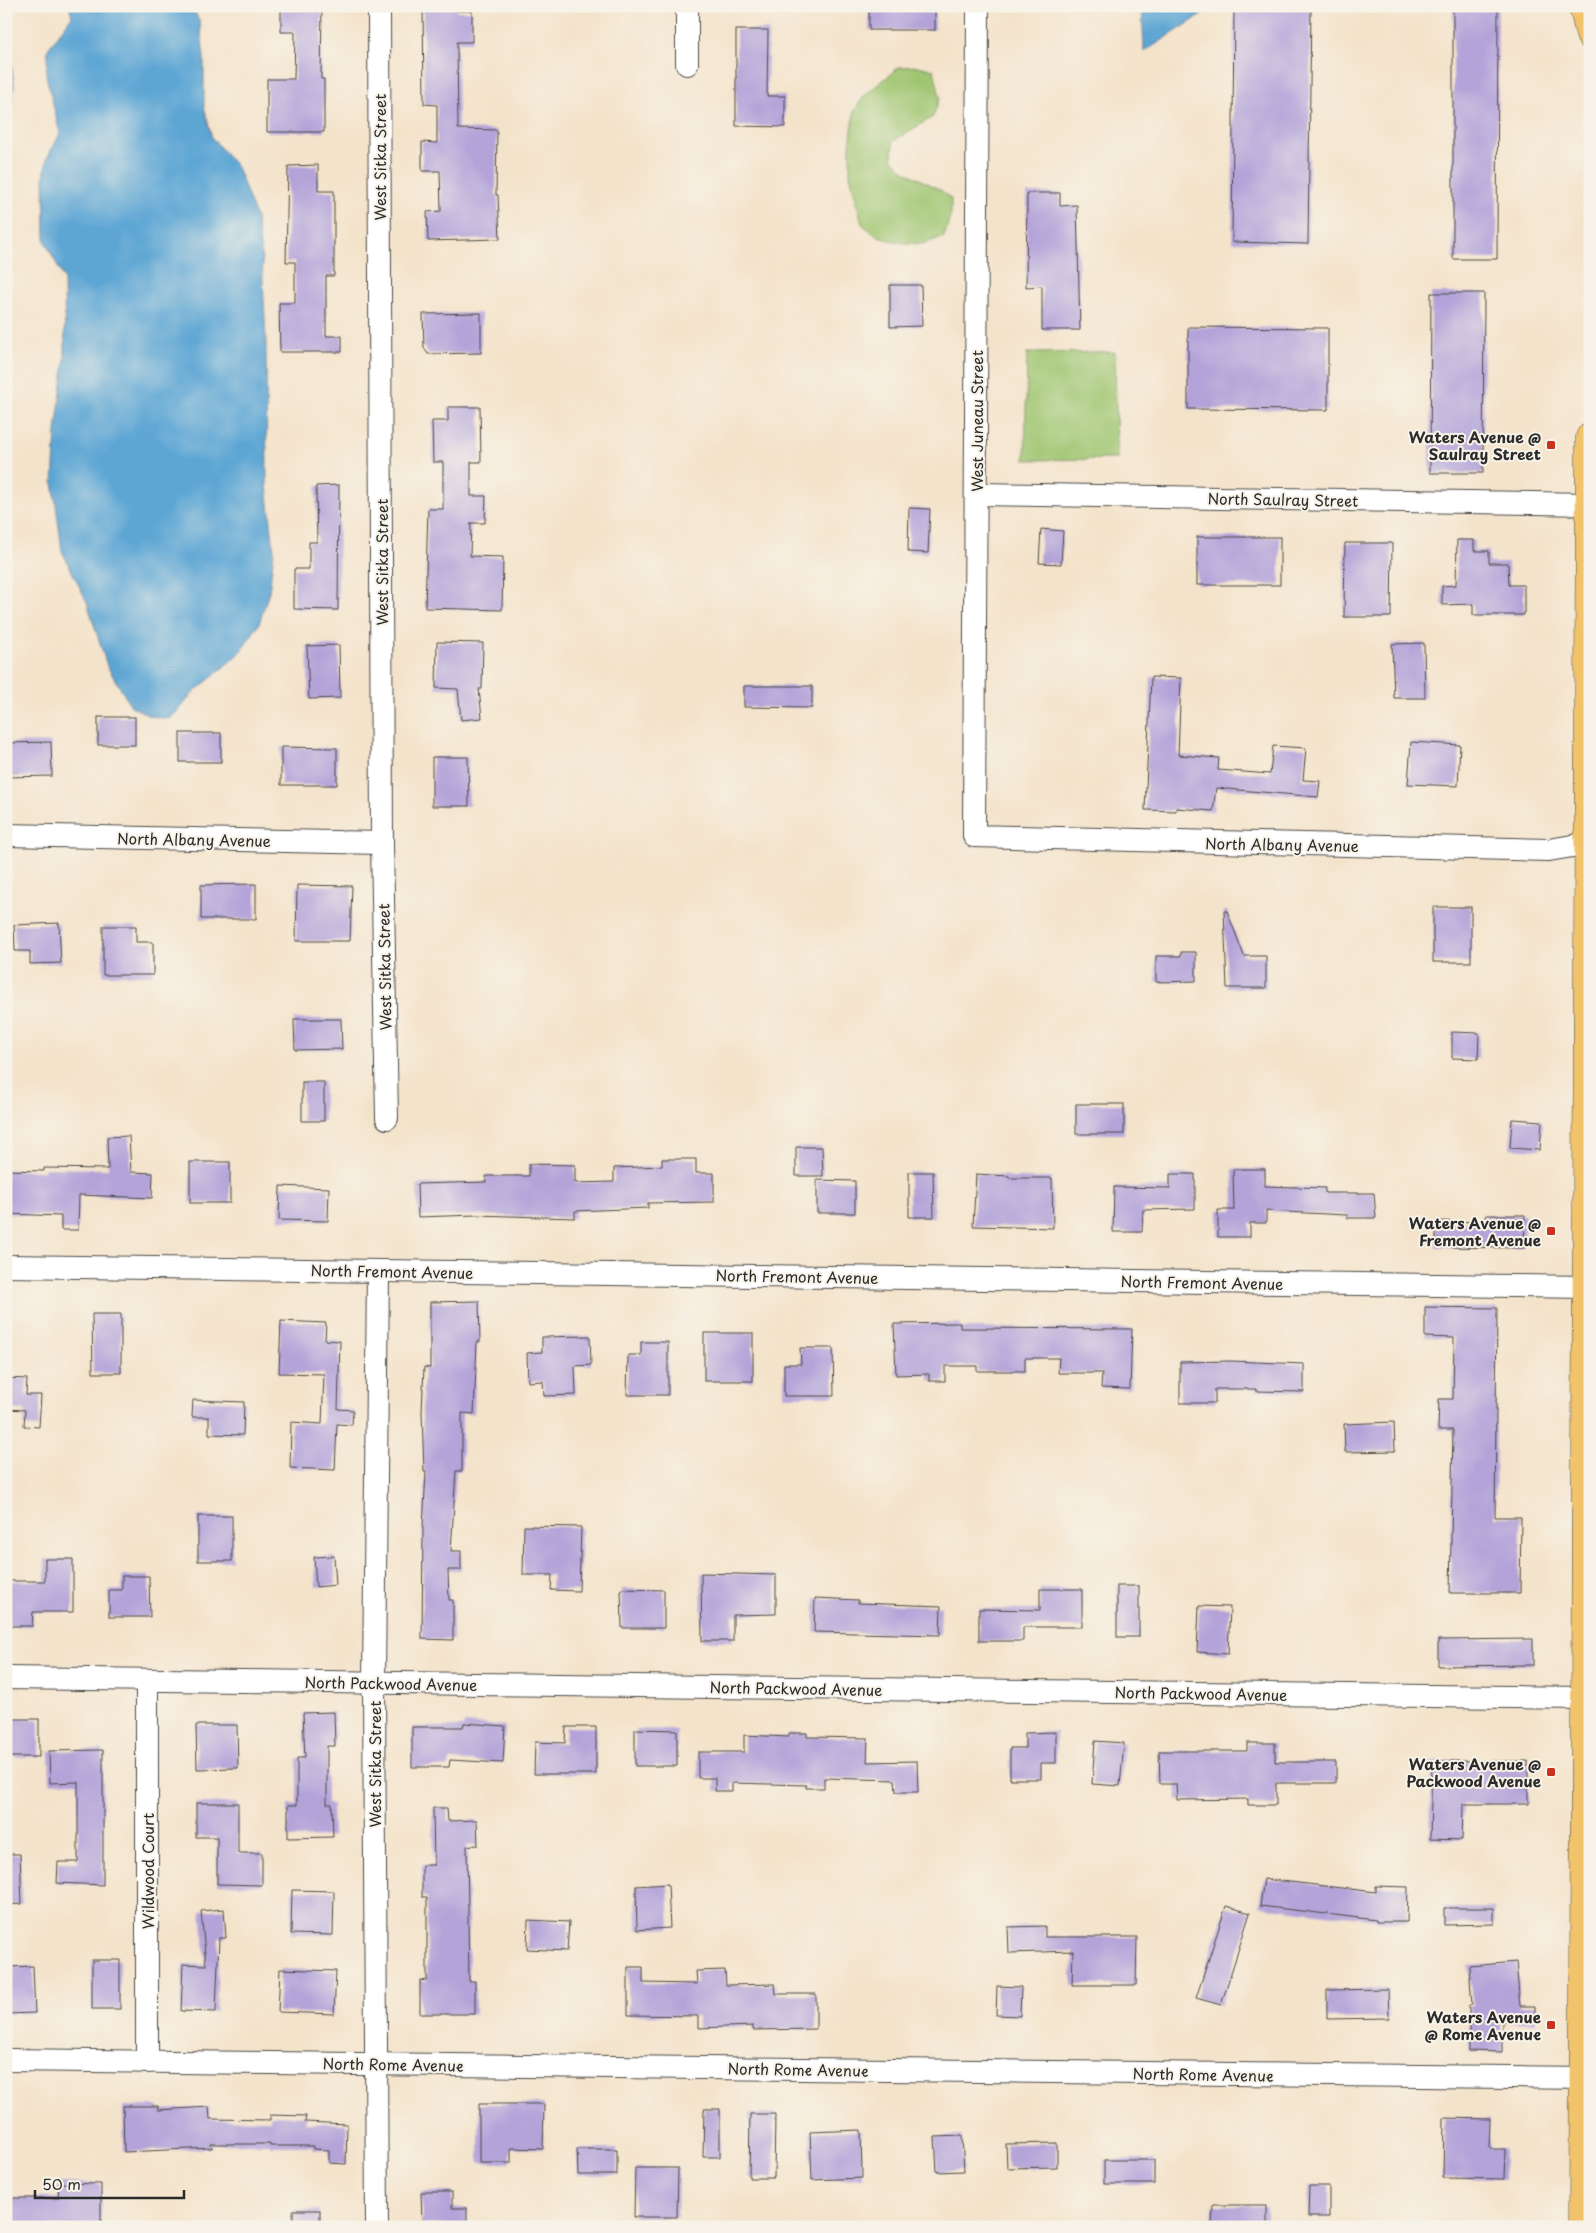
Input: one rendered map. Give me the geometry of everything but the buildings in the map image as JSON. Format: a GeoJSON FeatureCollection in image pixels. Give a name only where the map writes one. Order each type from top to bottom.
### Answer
{"type":"FeatureCollection","features":[{"type":"Feature","properties":{"kind":"main road"},"geometry":{"type":"LineString","coordinates":[[1584,6],[1590,35]]}},
{"type":"Feature","properties":{"kind":"main road"},"geometry":{"type":"LineString","coordinates":[[1583,2227],[1587,2078],[1588,1750],[1586,1698],[1590,437]]}},
{"type":"Feature","properties":{"kind":"street","name":"West Sitka Street"},"geometry":{"type":"LineString","coordinates":[[379,6],[382,843],[387,1118]]}},
{"type":"Feature","properties":{"kind":"street"},"geometry":{"type":"LineString","coordinates":[[687,6],[687,64]]}},
{"type":"Feature","properties":{"kind":"street","name":"West Juneau Street"},"geometry":{"type":"LineString","coordinates":[[974,836],[978,6]]}},
{"type":"Feature","properties":{"kind":"street","name":"North Saulray Street"},"geometry":{"type":"LineString","coordinates":[[976,494],[1589,504]]}},
{"type":"Feature","properties":{"kind":"street","name":"North Albany Avenue"},"geometry":{"type":"LineString","coordinates":[[6,835],[382,843]]}},
{"type":"Feature","properties":{"kind":"street","name":"North Albany Avenue"},"geometry":{"type":"LineString","coordinates":[[974,836],[1549,850],[1589,843]]}},
{"type":"Feature","properties":{"kind":"street","name":"North Fremont Avenue"},"geometry":{"type":"LineString","coordinates":[[6,1266],[1587,1287]]}},
{"type":"Feature","properties":{"kind":"street","name":"West Sitka Street"},"geometry":{"type":"LineString","coordinates":[[377,2227],[374,1682],[378,1271]]}},
{"type":"Feature","properties":{"kind":"street","name":"North Packwood Avenue"},"geometry":{"type":"LineString","coordinates":[[6,1678],[1586,1698]]}},
{"type":"Feature","properties":{"kind":"street","name":"Wildwood Court"},"geometry":{"type":"LineString","coordinates":[[147,1680],[147,2062]]}},
{"type":"Feature","properties":{"kind":"street","name":"North Rome Avenue"},"geometry":{"type":"LineString","coordinates":[[6,2060],[1587,2078]]}},
{"type":"Feature","properties":{"kind":"green space"},"geometry":{"type":"Polygon","coordinates":[[[918,66],[934,70],[940,97],[933,117],[893,141],[892,158],[906,172],[942,191],[951,199],[951,214],[944,237],[922,244],[896,242],[875,235],[862,224],[850,175],[850,146],[854,111],[864,96],[899,67],[918,66]]]}},
{"type":"Feature","properties":{"kind":"green space"},"geometry":{"type":"Polygon","coordinates":[[[1115,352],[1117,459],[1025,460],[1027,353],[1115,352]]]}},
{"type":"Feature","properties":{"kind":"water"},"geometry":{"type":"Polygon","coordinates":[[[69,6],[192,6],[200,23],[204,57],[204,106],[212,138],[237,167],[256,217],[262,260],[266,338],[267,485],[274,551],[269,592],[259,624],[240,653],[192,694],[169,719],[150,716],[131,706],[107,666],[87,602],[62,551],[53,482],[56,431],[65,359],[64,279],[45,241],[44,177],[47,158],[60,134],[46,75],[48,49],[72,16],[69,6]]]}},
{"type":"Feature","properties":{"kind":"water"},"geometry":{"type":"Polygon","coordinates":[[[1142,6],[1207,6],[1203,14],[1144,52],[1142,6]]]}},
{"type":"Feature","properties":{"kind":"water"},"geometry":{"type":"Polygon","coordinates":[[[6,17],[14,87],[6,142],[6,17]]]}},
{"type":"Feature","properties":{"kind":"place","name":"Waters Avenue @ Saulray Street"},"geometry":{"type":"Point","coordinates":[1551,445]}},
{"type":"Feature","properties":{"kind":"place","name":"Waters Avenue @ Fremont Avenue"},"geometry":{"type":"Point","coordinates":[1551,1231]}},
{"type":"Feature","properties":{"kind":"place","name":"Waters Avenue @ Packwood Avenue"},"geometry":{"type":"Point","coordinates":[1551,1772]}},
{"type":"Feature","properties":{"kind":"place","name":"Waters Avenue @ Rome Avenue"},"geometry":{"type":"Point","coordinates":[1551,2025]}}]}
